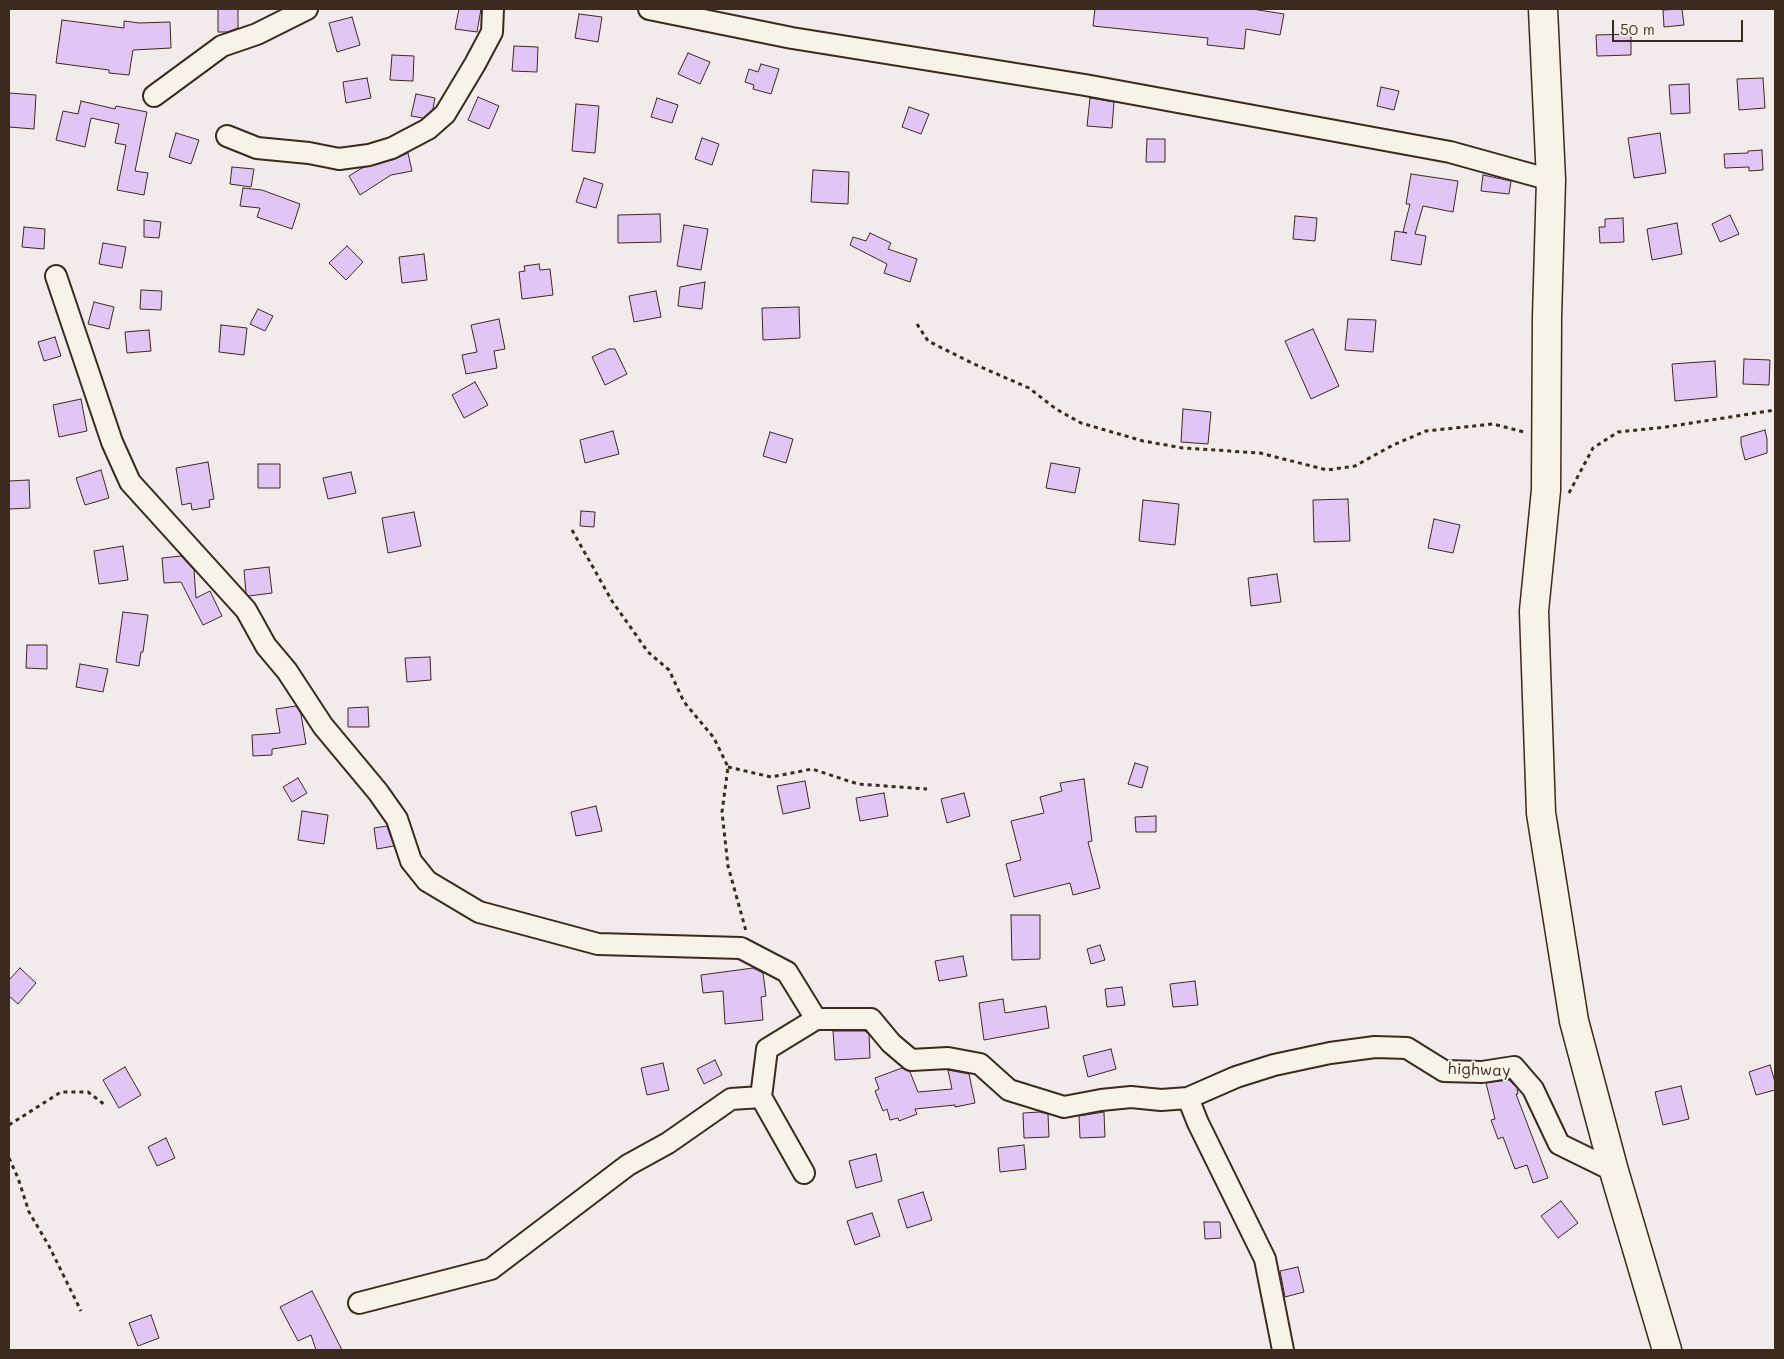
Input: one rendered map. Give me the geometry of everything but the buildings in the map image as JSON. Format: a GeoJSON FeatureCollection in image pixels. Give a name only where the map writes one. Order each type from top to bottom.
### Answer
{"type":"FeatureCollection","features":[{"type":"Feature","properties":{"kind":"main road"},"geometry":{"type":"LineString","coordinates":[[1543,9],[1551,180],[1547,317],[1546,490],[1534,612],[1541,814],[1574,1021],[1614,1171],[1667,1350]]}},
{"type":"Feature","properties":{"kind":"street"},"geometry":{"type":"LineString","coordinates":[[154,96],[222,46],[257,34],[307,9]]}},
{"type":"Feature","properties":{"kind":"street"},"geometry":{"type":"LineString","coordinates":[[226,136],[257,148],[309,153],[339,159],[369,155],[392,148],[428,129],[445,114],[492,32],[493,9]]}},
{"type":"Feature","properties":{"kind":"street"},"geometry":{"type":"LineString","coordinates":[[650,9],[792,38],[1085,85],[1450,152],[1551,180]]}},
{"type":"Feature","properties":{"kind":"street"},"geometry":{"type":"LineString","coordinates":[[56,276],[112,442],[130,482],[246,610],[266,646],[287,671],[323,726],[378,792],[397,819],[411,861],[428,881],[479,912],[598,944],[741,948],[787,972],[816,1019]]}},
{"type":"Feature","properties":{"kind":"street"},"geometry":{"type":"LineString","coordinates":[[804,1173],[761,1097],[767,1049],[816,1019],[871,1020],[911,1060],[948,1058],[980,1064],[1009,1090],[1064,1107],[1130,1096],[1161,1100],[1188,1098],[1198,1123],[1265,1259],[1283,1350]]}},
{"type":"Feature","properties":{"kind":"street","name":"highway"},"geometry":{"type":"LineString","coordinates":[[1188,1098],[1236,1077],[1274,1064],[1366,1048],[1407,1048],[1444,1070],[1482,1072],[1514,1067],[1533,1089],[1559,1144],[1614,1171]]}},
{"type":"Feature","properties":{"kind":"street"},"geometry":{"type":"LineString","coordinates":[[359,1303],[491,1269],[628,1165],[668,1144],[731,1099],[761,1097]]}},
{"type":"Feature","properties":{"kind":"path"},"geometry":{"type":"LineString","coordinates":[[917,324],[928,341],[1029,388],[1056,408],[1081,423],[1143,441],[1183,448],[1260,453],[1327,470],[1355,466],[1393,445],[1426,431],[1492,424],[1524,432],[1527,440]]}},
{"type":"Feature","properties":{"kind":"path"},"geometry":{"type":"LineString","coordinates":[[1546,490],[1564,502],[1593,448],[1618,432],[1666,427],[1775,410]]}},
{"type":"Feature","properties":{"kind":"path"},"geometry":{"type":"LineString","coordinates":[[572,530],[612,601],[648,652],[669,670],[684,702],[714,738],[728,767],[722,812],[728,866],[747,930],[741,948]]}},
{"type":"Feature","properties":{"kind":"path"},"geometry":{"type":"LineString","coordinates":[[728,767],[772,777],[812,769],[858,784],[928,788]]}},
{"type":"Feature","properties":{"kind":"path"},"geometry":{"type":"LineString","coordinates":[[9,1125],[61,1092],[88,1092],[105,1105]]}},
{"type":"Feature","properties":{"kind":"path"},"geometry":{"type":"LineString","coordinates":[[9,1158],[29,1212],[49,1246],[81,1310]]}}]}
